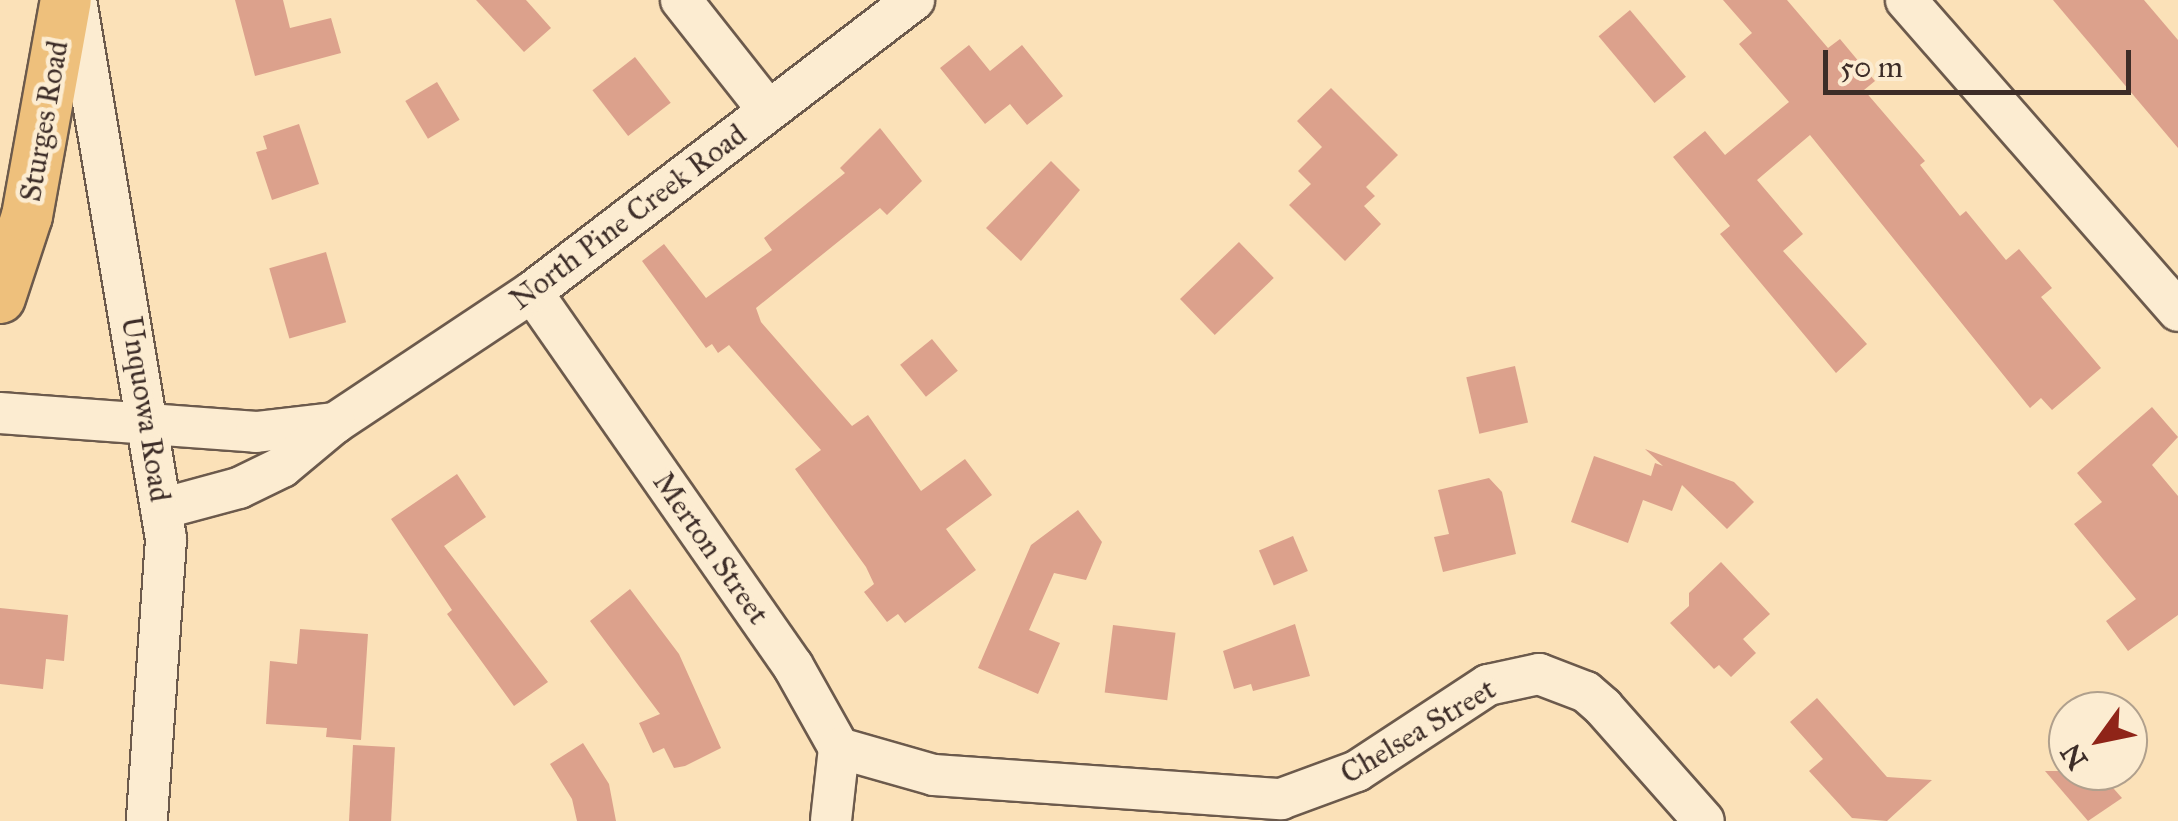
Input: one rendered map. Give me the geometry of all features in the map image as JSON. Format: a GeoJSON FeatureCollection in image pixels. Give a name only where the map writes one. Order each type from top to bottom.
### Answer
{"type":"FeatureCollection","features":[{"type":"Feature","properties":{"kind":"main road","name":"Sturges Road"},"geometry":{"type":"LineString","coordinates":[[0,298],[27,216],[66,0]]}},
{"type":"Feature","properties":{"kind":"street","name":"Unquowa Road"},"geometry":{"type":"LineString","coordinates":[[76,0],[166,539],[147,821]]}},
{"type":"Feature","properties":{"kind":"street"},"geometry":{"type":"LineString","coordinates":[[680,0],[768,110]]}},
{"type":"Feature","properties":{"kind":"street","name":"North Pine Creek Road"},"geometry":{"type":"LineString","coordinates":[[161,509],[239,488],[282,467],[336,422],[532,292],[914,0]]}},
{"type":"Feature","properties":{"kind":"street"},"geometry":{"type":"LineString","coordinates":[[1906,0],[2178,311]]}},
{"type":"Feature","properties":{"kind":"street","name":"Merton Street"},"geometry":{"type":"LineString","coordinates":[[532,292],[793,666],[839,748]]}},
{"type":"Feature","properties":{"kind":"street","name":"North Pine Creek Road"},"geometry":{"type":"LineString","coordinates":[[0,413],[256,432],[336,422]]}},
{"type":"Feature","properties":{"kind":"street","name":"Chelsea Street"},"geometry":{"type":"LineString","coordinates":[[839,748],[934,775],[1281,798],[1357,771],[1488,685],[1539,674],[1586,692],[1603,707],[1704,821]]}},
{"type":"Feature","properties":{"kind":"street"},"geometry":{"type":"LineString","coordinates":[[831,821],[839,748]]}},
{"type":"Feature","properties":{"kind":"building"},"geometry":{"type":"Polygon","coordinates":[[[235,0],[283,0],[290,28],[331,18],[341,53],[255,76],[235,0]]]}},
{"type":"Feature","properties":{"kind":"building"},"geometry":{"type":"Polygon","coordinates":[[[476,0],[526,0],[551,28],[524,52],[476,0]]]}},
{"type":"Feature","properties":{"kind":"building"},"geometry":{"type":"Polygon","coordinates":[[[1723,0],[1787,0],[1828,48],[1840,39],[1875,81],[1864,90],[1925,161],[1920,165],[1960,216],[1966,211],[2006,260],[2019,249],[2052,288],[2041,297],[2101,368],[2052,410],[2041,398],[2030,408],[1810,135],[1757,180],[1803,234],[1783,251],[1867,344],[1836,373],[1720,234],[1730,226],[1673,157],[1705,131],[1725,155],[1789,102],[1739,44],[1752,33],[1723,0]]]}},
{"type":"Feature","properties":{"kind":"building"},"geometry":{"type":"Polygon","coordinates":[[[2053,0],[2144,0],[2178,40],[2178,148],[2053,0]]]}},
{"type":"Feature","properties":{"kind":"building"},"geometry":{"type":"Polygon","coordinates":[[[1630,10],[1686,77],[1655,103],[1599,36],[1630,10]]]}},
{"type":"Feature","properties":{"kind":"building"},"geometry":{"type":"Polygon","coordinates":[[[969,45],[990,71],[1022,45],[1063,96],[1027,125],[1010,104],[985,124],[940,68],[969,45]]]}},
{"type":"Feature","properties":{"kind":"building"},"geometry":{"type":"Polygon","coordinates":[[[635,57],[671,103],[628,136],[592,90],[635,57]]]}},
{"type":"Feature","properties":{"kind":"building"},"geometry":{"type":"Polygon","coordinates":[[[437,82],[460,120],[428,139],[405,101],[437,82]]]}},
{"type":"Feature","properties":{"kind":"building"},"geometry":{"type":"Polygon","coordinates":[[[1331,88],[1398,155],[1366,187],[1375,196],[1364,206],[1381,224],[1345,261],[1289,205],[1311,184],[1298,171],[1322,147],[1297,121],[1331,88]]]}},
{"type":"Feature","properties":{"kind":"building"},"geometry":{"type":"Polygon","coordinates":[[[299,124],[319,184],[272,200],[256,152],[267,149],[263,136],[299,124]]]}},
{"type":"Feature","properties":{"kind":"building"},"geometry":{"type":"Polygon","coordinates":[[[880,128],[922,181],[887,215],[880,208],[756,308],[761,322],[852,426],[868,415],[921,491],[965,459],[992,495],[946,529],[976,570],[905,623],[898,614],[887,622],[864,592],[874,584],[866,567],[795,469],[821,450],[729,345],[718,353],[712,344],[706,348],[642,261],[664,244],[706,298],[772,250],[764,238],[845,173],[840,168],[880,128]]]}},
{"type":"Feature","properties":{"kind":"building"},"geometry":{"type":"Polygon","coordinates":[[[1051,161],[1080,190],[1021,261],[986,228],[1051,161]]]}},
{"type":"Feature","properties":{"kind":"building"},"geometry":{"type":"Polygon","coordinates":[[[1239,242],[1274,278],[1215,335],[1180,299],[1239,242]]]}},
{"type":"Feature","properties":{"kind":"building"},"geometry":{"type":"Polygon","coordinates":[[[326,252],[346,322],[289,338],[269,268],[326,252]]]}},
{"type":"Feature","properties":{"kind":"building"},"geometry":{"type":"Polygon","coordinates":[[[932,339],[958,371],[926,397],[900,365],[932,339]]]}},
{"type":"Feature","properties":{"kind":"building"},"geometry":{"type":"Polygon","coordinates":[[[1515,366],[1528,423],[1479,434],[1466,377],[1515,366]]]}},
{"type":"Feature","properties":{"kind":"building"},"geometry":{"type":"Polygon","coordinates":[[[2152,407],[2178,437],[2152,465],[2178,496],[2178,615],[2128,651],[2106,621],[2136,599],[2074,524],[2102,502],[2077,473],[2152,407]]]}},
{"type":"Feature","properties":{"kind":"building"},"geometry":{"type":"Polygon","coordinates":[[[1645,449],[1734,482],[1754,502],[1727,529],[1682,485],[1672,511],[1643,500],[1628,543],[1571,522],[1594,456],[1651,476],[1655,463],[1663,466],[1645,449]]]}},
{"type":"Feature","properties":{"kind":"building"},"geometry":{"type":"Polygon","coordinates":[[[457,474],[486,517],[444,546],[548,682],[514,706],[447,614],[452,610],[391,519],[457,474]]]}},
{"type":"Feature","properties":{"kind":"building"},"geometry":{"type":"Polygon","coordinates":[[[1489,478],[1502,492],[1516,554],[1443,572],[1434,537],[1449,534],[1438,490],[1489,478]]]}},
{"type":"Feature","properties":{"kind":"building"},"geometry":{"type":"Polygon","coordinates":[[[1078,510],[1102,542],[1086,580],[1054,573],[1029,630],[1060,643],[1038,694],[978,668],[1031,545],[1078,510]]]}},
{"type":"Feature","properties":{"kind":"building"},"geometry":{"type":"Polygon","coordinates":[[[1293,536],[1308,571],[1274,585],[1259,550],[1293,536]]]}},
{"type":"Feature","properties":{"kind":"building"},"geometry":{"type":"Polygon","coordinates":[[[1721,562],[1770,614],[1743,639],[1756,653],[1731,677],[1719,665],[1714,669],[1670,623],[1689,606],[1689,593],[1721,562]]]}},
{"type":"Feature","properties":{"kind":"building"},"geometry":{"type":"Polygon","coordinates":[[[630,589],[679,654],[721,748],[685,766],[674,768],[664,748],[653,753],[639,723],[660,714],[590,621],[630,589]]]}},
{"type":"Feature","properties":{"kind":"building"},"geometry":{"type":"Polygon","coordinates":[[[0,608],[68,615],[64,661],[46,659],[43,689],[0,684],[0,608]]]}},
{"type":"Feature","properties":{"kind":"building"},"geometry":{"type":"Polygon","coordinates":[[[1295,624],[1310,676],[1253,691],[1251,684],[1234,689],[1223,651],[1295,624]]]}},
{"type":"Feature","properties":{"kind":"building"},"geometry":{"type":"Polygon","coordinates":[[[1113,625],[1176,633],[1167,700],[1105,692],[1113,625]]]}},
{"type":"Feature","properties":{"kind":"building"},"geometry":{"type":"Polygon","coordinates":[[[300,629],[368,634],[361,740],[326,737],[327,728],[266,724],[270,661],[297,664],[300,629]]]}},
{"type":"Feature","properties":{"kind":"building"},"geometry":{"type":"Polygon","coordinates":[[[1817,698],[1887,777],[1932,780],[1887,821],[1852,818],[1809,771],[1823,759],[1790,722],[1817,698]]]}},
{"type":"Feature","properties":{"kind":"building"},"geometry":{"type":"Polygon","coordinates":[[[583,743],[609,784],[616,821],[577,821],[572,799],[550,764],[583,743]]]}},
{"type":"Feature","properties":{"kind":"building"},"geometry":{"type":"Polygon","coordinates":[[[353,745],[395,747],[391,821],[349,821],[353,745]]]}},
{"type":"Feature","properties":{"kind":"building"},"geometry":{"type":"Polygon","coordinates":[[[2062,791],[2116,791],[2122,798],[2088,821],[2062,791]]]}}]}
